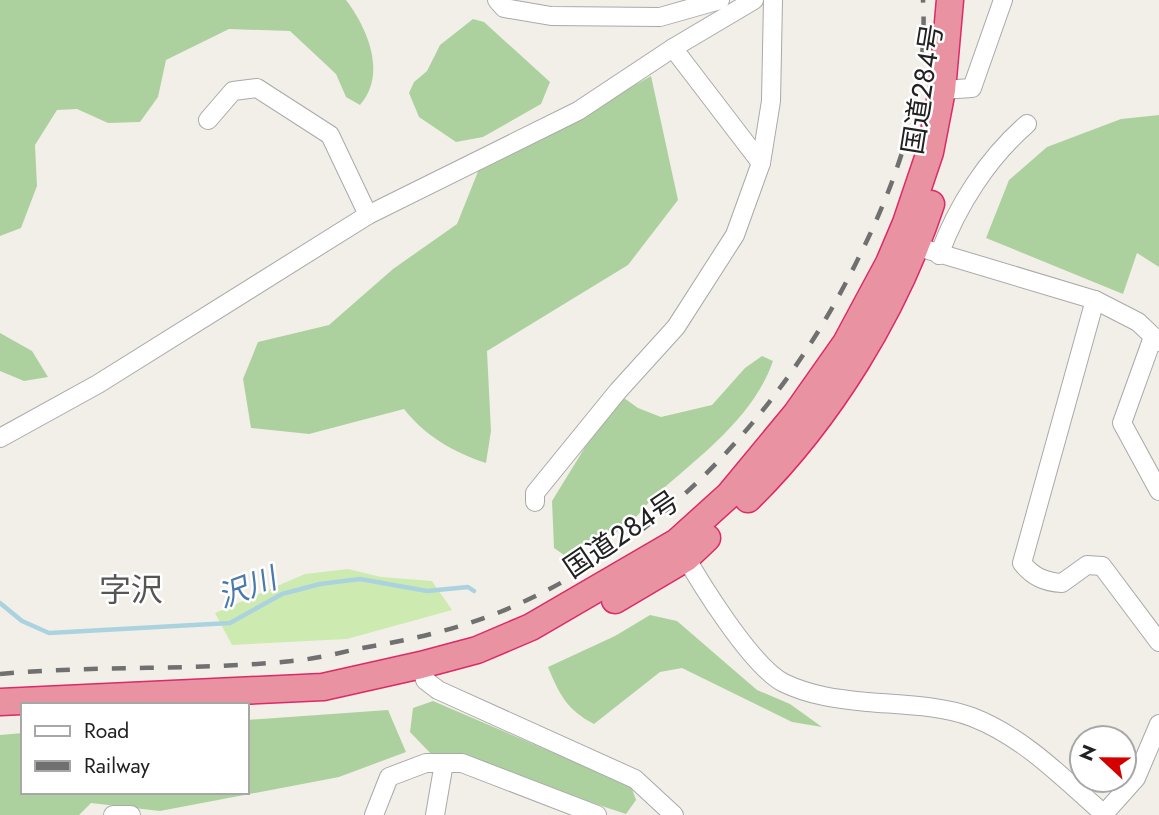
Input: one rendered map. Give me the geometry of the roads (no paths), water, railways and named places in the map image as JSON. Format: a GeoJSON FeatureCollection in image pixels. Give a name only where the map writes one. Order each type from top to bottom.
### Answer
{"type":"FeatureCollection","features":[{"type":"Feature","properties":{"kind":"highway","name":"国道284号"},"geometry":{"type":"LineString","coordinates":[[0,702],[323,687],[465,670],[549,638],[681,550],[767,480],[814,423],[878,323],[918,248],[950,141],[950,0]]}},
{"type":"Feature","properties":{"kind":"highway","name":"国道284号"},"geometry":{"type":"LineString","coordinates":[[951,89],[965,0]]}},
{"type":"Feature","properties":{"kind":"highway","name":"国道284号"},"geometry":{"type":"LineString","coordinates":[[248,706],[319,701],[423,673]]}},
{"type":"Feature","properties":{"kind":"highway"},"geometry":{"type":"LineString","coordinates":[[0,719],[21,717]]}},
{"type":"Feature","properties":{"kind":"street"},"geometry":{"type":"LineString","coordinates":[[497,0],[504,8],[551,16],[607,17],[660,17],[718,0]]}},
{"type":"Feature","properties":{"kind":"street"},"geometry":{"type":"LineString","coordinates":[[0,438],[98,384],[368,215],[578,111],[673,48],[754,0]]}},
{"type":"Feature","properties":{"kind":"street"},"geometry":{"type":"LineString","coordinates":[[535,502],[535,494],[543,483],[618,391],[676,327],[735,235],[761,163],[771,101],[773,0]]}},
{"type":"Feature","properties":{"kind":"street"},"geometry":{"type":"LineString","coordinates":[[951,89],[972,88],[1003,0]]}},
{"type":"Feature","properties":{"kind":"street"},"geometry":{"type":"LineString","coordinates":[[673,48],[761,163]]}},
{"type":"Feature","properties":{"kind":"street"},"geometry":{"type":"LineString","coordinates":[[208,120],[233,91],[257,88],[330,135],[368,215]]}},
{"type":"Feature","properties":{"kind":"street"},"geometry":{"type":"LineString","coordinates":[[918,248],[948,231],[991,160],[1027,124]]}},
{"type":"Feature","properties":{"kind":"street"},"geometry":{"type":"LineString","coordinates":[[918,248],[1094,300],[1138,322],[1156,340],[1122,423],[1159,491]]}},
{"type":"Feature","properties":{"kind":"street"},"geometry":{"type":"LineString","coordinates":[[1094,300],[1023,563],[1031,574],[1049,582],[1062,583],[1087,565],[1102,566],[1159,642]]}},
{"type":"Feature","properties":{"kind":"street"},"geometry":{"type":"LineString","coordinates":[[681,550],[749,650],[765,670],[783,682],[835,699],[935,708],[973,718],[1009,735],[1027,748],[1104,815],[1136,778],[1159,724]]}},
{"type":"Feature","properties":{"kind":"street"},"geometry":{"type":"LineString","coordinates":[[423,673],[438,690],[635,779],[674,815]]}},
{"type":"Feature","properties":{"kind":"street"},"geometry":{"type":"LineString","coordinates":[[374,815],[389,777],[426,763],[462,763],[597,815]]}},
{"type":"Feature","properties":{"kind":"street"},"geometry":{"type":"LineString","coordinates":[[435,815],[444,763]]}},
{"type":"Feature","properties":{"kind":"street"},"geometry":{"type":"LineString","coordinates":[[113,815],[131,815]]}},
{"type":"Feature","properties":{"kind":"waterway","name":"沢川"},"geometry":{"type":"LineString","coordinates":[[0,603],[22,621],[49,633],[230,623],[282,594],[320,584],[360,579],[427,591],[468,587],[474,591]]}},
{"type":"Feature","properties":{"kind":"railway"},"geometry":{"type":"LineString","coordinates":[[0,674],[292,661],[414,638],[500,612],[553,587],[603,557],[650,523],[694,485],[735,443],[772,399],[806,351],[855,266],[888,193],[912,118],[923,40],[923,0]]}},
{"type":"Feature","properties":{"kind":"district","name":"字沢"},"geometry":{"type":"Point","coordinates":[131,590]}}]}
